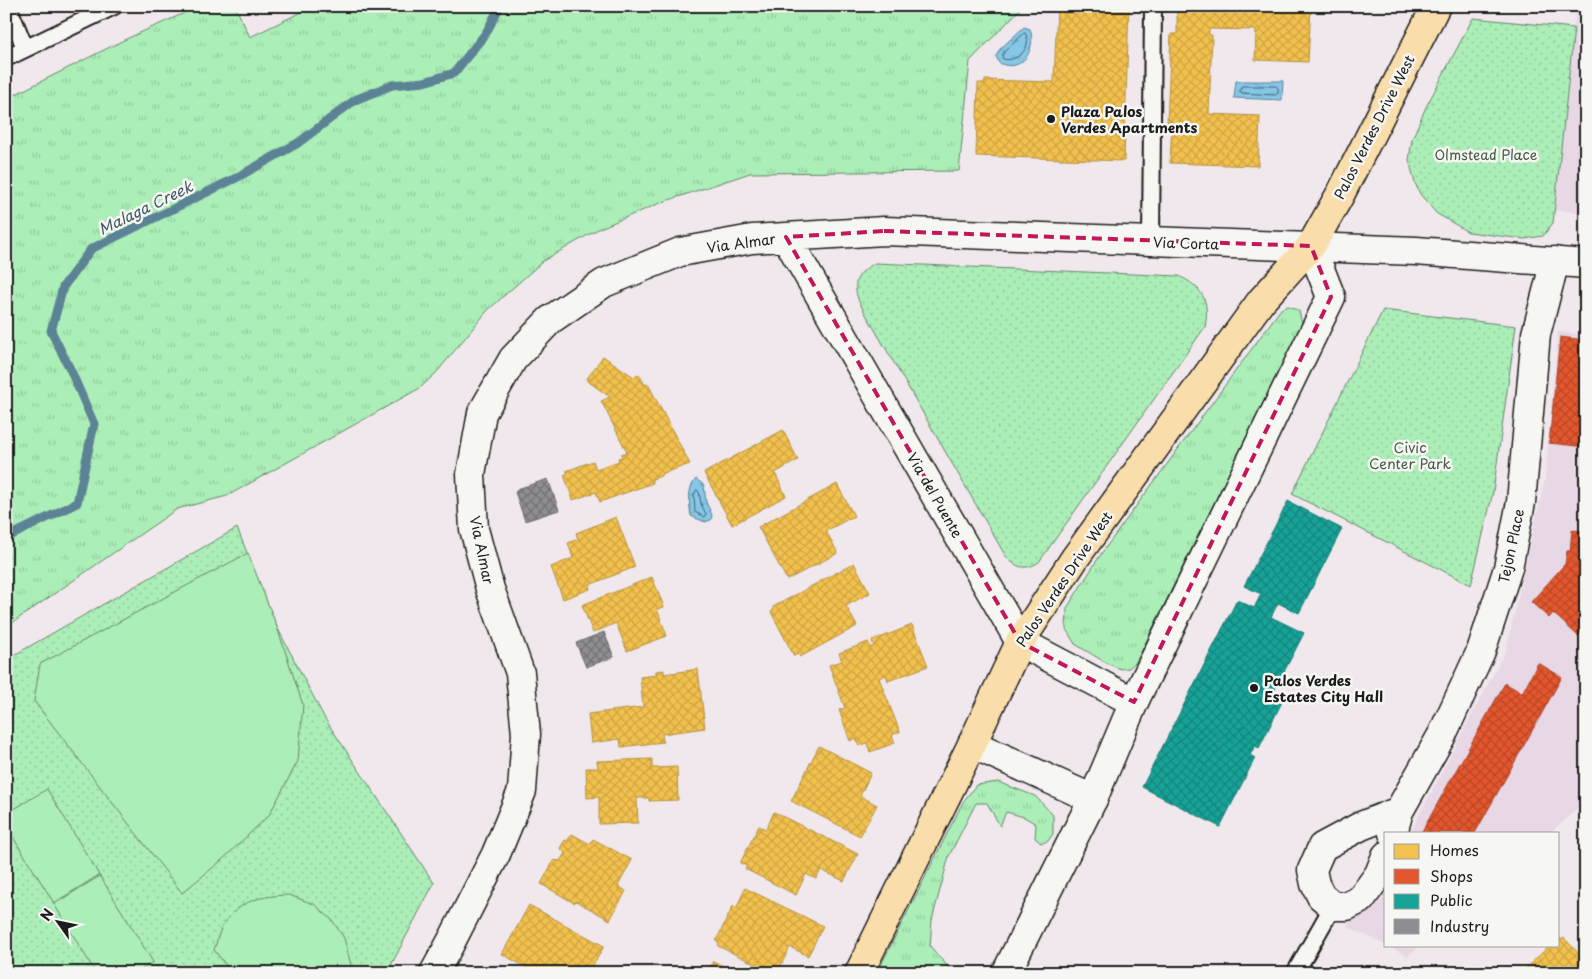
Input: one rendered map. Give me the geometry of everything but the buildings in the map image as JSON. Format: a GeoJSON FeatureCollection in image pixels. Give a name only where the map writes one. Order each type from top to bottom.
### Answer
{"type":"FeatureCollection","features":[{"type":"Feature","properties":{"kind":"main road","name":"Palos Verdes Drive West"},"geometry":{"type":"LineString","coordinates":[[859,973],[1020,642],[1075,558],[1262,302],[1311,246],[1341,193],[1436,6]]}},
{"type":"Feature","properties":{"kind":"street","name":"Via Corta"},"geometry":{"type":"LineString","coordinates":[[786,237],[884,231],[1151,242],[1311,246],[1416,251],[1586,264]]}},
{"type":"Feature","properties":{"kind":"street","name":"Via del Puente"},"geometry":{"type":"LineString","coordinates":[[786,237],[1020,642]]}},
{"type":"Feature","properties":{"kind":"street","name":"Via Almar"},"geometry":{"type":"LineString","coordinates":[[434,973],[496,854],[522,791],[526,734],[520,673],[490,590],[474,529],[471,474],[482,413],[513,360],[550,320],[604,283],[680,252],[752,239],[786,237]]}},
{"type":"Feature","properties":{"kind":"street"},"geometry":{"type":"LineString","coordinates":[[1006,973],[1093,799],[1134,702],[1331,297],[1311,246]]}},
{"type":"Feature","properties":{"kind":"street","name":"Tejon Place"},"geometry":{"type":"LineString","coordinates":[[1333,906],[1321,896],[1315,884],[1312,870],[1322,847],[1361,826],[1396,822],[1442,735],[1481,651],[1508,568],[1521,502],[1536,334],[1555,261]]}},
{"type":"Feature","properties":{"kind":"street"},"geometry":{"type":"LineString","coordinates":[[1020,642],[1134,702]]}},
{"type":"Feature","properties":{"kind":"street"},"geometry":{"type":"LineString","coordinates":[[972,744],[1093,799]]}},
{"type":"Feature","properties":{"kind":"street"},"geometry":{"type":"LineString","coordinates":[[1333,906],[1347,906],[1361,899],[1379,874],[1384,861]]}},
{"type":"Feature","properties":{"kind":"lane"},"geometry":{"type":"LineString","coordinates":[[8,6],[26,48]]}},
{"type":"Feature","properties":{"kind":"lane"},"geometry":{"type":"LineString","coordinates":[[6,58],[114,6]]}},
{"type":"Feature","properties":{"kind":"lane"},"geometry":{"type":"LineString","coordinates":[[1151,242],[1153,6]]}},
{"type":"Feature","properties":{"kind":"lane"},"geometry":{"type":"LineString","coordinates":[[1295,973],[1333,906]]}},
{"type":"Feature","properties":{"kind":"highlighted area"},"geometry":{"type":"Polygon","coordinates":[[[884,231],[1311,246],[1331,297],[1134,702],[1020,642],[786,237],[884,231]]]}},
{"type":"Feature","properties":{"kind":"shaded area"},"geometry":{"type":"Polygon","coordinates":[[[1576,6],[1586,6],[1586,213],[1555,210],[1576,6]]]}},
{"type":"Feature","properties":{"kind":"shaded area"},"geometry":{"type":"Polygon","coordinates":[[[1558,332],[1586,335],[1586,801],[1551,832],[1411,832],[1506,650],[1545,479],[1558,332]]]}},
{"type":"Feature","properties":{"kind":"shaded area"},"geometry":{"type":"Polygon","coordinates":[[[1384,884],[1384,944],[1346,926],[1379,893],[1384,884]]]}},
{"type":"Feature","properties":{"kind":"shaded area"},"geometry":{"type":"Polygon","coordinates":[[[1387,946],[1420,946],[1408,956],[1387,946]]]}},
{"type":"Feature","properties":{"kind":"green space"},"geometry":{"type":"Polygon","coordinates":[[[200,6],[235,6],[250,37],[314,6],[1023,6],[970,61],[959,171],[750,173],[663,202],[600,228],[543,261],[487,311],[437,372],[420,388],[227,496],[177,509],[6,627],[6,99],[124,40],[200,6]]]}},
{"type":"Feature","properties":{"kind":"green space","name":"Olmstead Place"},"geometry":{"type":"Polygon","coordinates":[[[1473,18],[1574,28],[1553,223],[1543,236],[1524,239],[1468,232],[1436,213],[1420,194],[1415,183],[1409,160],[1412,139],[1426,107],[1473,18]]]}},
{"type":"Feature","properties":{"kind":"green space"},"geometry":{"type":"Polygon","coordinates":[[[875,263],[1179,276],[1199,290],[1205,302],[1205,327],[1039,562],[1034,565],[1021,567],[1013,563],[1005,555],[860,304],[856,290],[857,280],[863,271],[875,263]]]}},
{"type":"Feature","properties":{"kind":"green space"},"geometry":{"type":"Polygon","coordinates":[[[1288,306],[1299,311],[1302,324],[1136,662],[1129,668],[1121,669],[1108,664],[1075,644],[1066,629],[1067,608],[1101,554],[1281,309],[1288,306]]]}},
{"type":"Feature","properties":{"kind":"green space","name":"Civic Center Park"},"geometry":{"type":"Polygon","coordinates":[[[1383,310],[1516,326],[1493,492],[1471,585],[1292,494],[1383,310]]]}},
{"type":"Feature","properties":{"kind":"green space"},"geometry":{"type":"Polygon","coordinates":[[[237,528],[277,627],[325,719],[434,883],[387,973],[6,973],[6,664],[9,658],[237,528]]]}},
{"type":"Feature","properties":{"kind":"green space"},"geometry":{"type":"Polygon","coordinates":[[[248,553],[277,627],[303,705],[298,761],[269,815],[222,860],[182,893],[34,701],[40,664],[248,553]]]}},
{"type":"Feature","properties":{"kind":"green space"},"geometry":{"type":"Polygon","coordinates":[[[998,782],[1035,796],[1053,815],[1053,834],[1048,841],[1041,843],[1035,838],[1036,824],[1024,817],[1006,812],[1000,826],[987,803],[976,803],[949,856],[932,920],[930,946],[948,967],[966,973],[877,973],[963,802],[976,785],[998,782]]]}},
{"type":"Feature","properties":{"kind":"green space"},"geometry":{"type":"Polygon","coordinates":[[[47,789],[99,875],[54,903],[6,826],[6,814],[47,789]]]}},
{"type":"Feature","properties":{"kind":"green space"},"geometry":{"type":"Polygon","coordinates":[[[100,876],[153,962],[136,973],[96,973],[54,904],[100,876]]]}},
{"type":"Feature","properties":{"kind":"green space"},"geometry":{"type":"Polygon","coordinates":[[[289,895],[314,904],[332,920],[344,938],[352,969],[347,973],[232,973],[214,950],[222,927],[237,909],[252,900],[269,896],[289,895]]]}},
{"type":"Feature","properties":{"kind":"water"},"geometry":{"type":"Polygon","coordinates":[[[1024,27],[1030,29],[1032,37],[1026,58],[1015,65],[1007,66],[999,63],[996,56],[1000,49],[1024,27]]]}},
{"type":"Feature","properties":{"kind":"water"},"geometry":{"type":"Polygon","coordinates":[[[1236,81],[1283,81],[1282,100],[1234,98],[1236,81]]]}},
{"type":"Feature","properties":{"kind":"water"},"geometry":{"type":"Polygon","coordinates":[[[696,479],[704,485],[706,502],[712,515],[711,520],[705,522],[691,516],[690,492],[696,479]]]}},
{"type":"Feature","properties":{"kind":"waterway","name":"Malaga Creek"},"geometry":{"type":"LineString","coordinates":[[6,538],[77,503],[94,424],[51,331],[63,287],[91,249],[236,178],[298,143],[355,100],[392,85],[424,82],[454,73],[486,33],[500,6]]}},
{"type":"Feature","properties":{"kind":"place","name":"Plaza Palos Verdes Apartments"},"geometry":{"type":"Point","coordinates":[1051,119]}},
{"type":"Feature","properties":{"kind":"place","name":"Palos Verdes Estates City Hall"},"geometry":{"type":"Point","coordinates":[1254,688]}}]}
